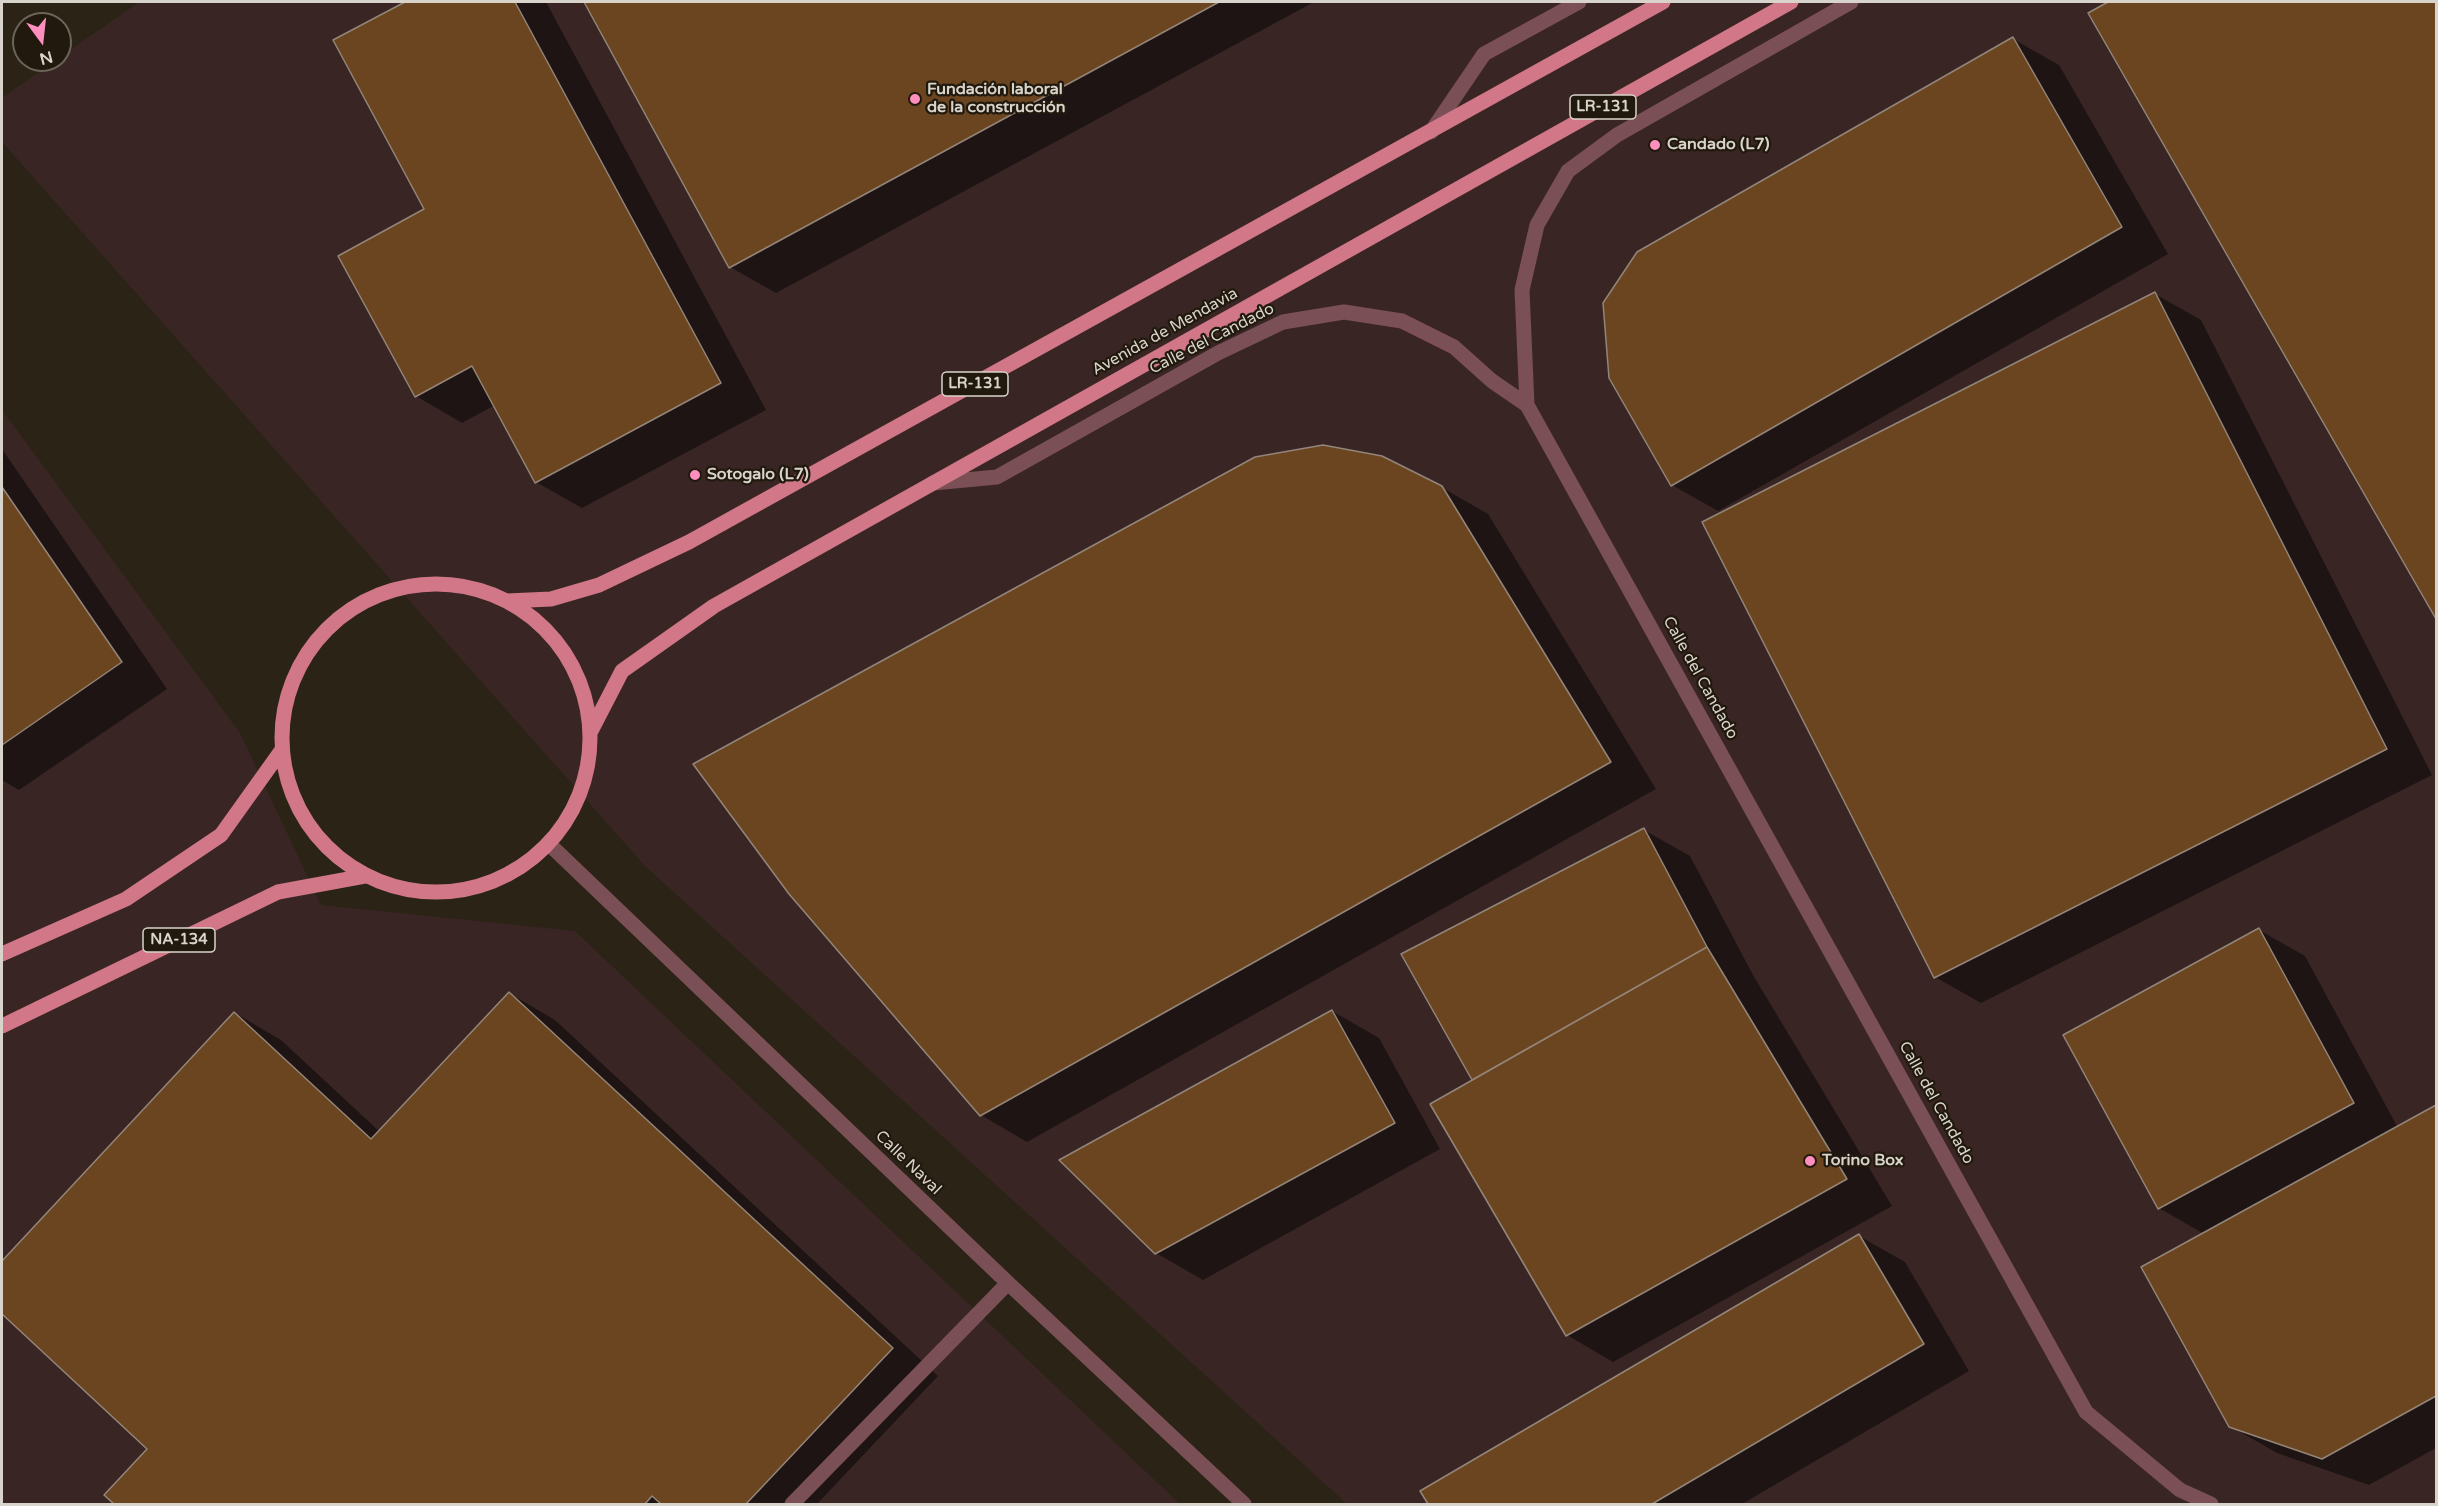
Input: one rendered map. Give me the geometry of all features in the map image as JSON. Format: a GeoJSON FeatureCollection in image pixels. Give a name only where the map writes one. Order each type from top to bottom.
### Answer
{"type":"FeatureCollection","features":[{"type":"Feature","properties":{"kind":"main road","name":"LR-131"},"geometry":{"type":"LineString","coordinates":[[507,601],[551,599],[599,585],[689,542],[1663,2]]}},
{"type":"Feature","properties":{"kind":"main road","name":"Avenida de Mendavia"},"geometry":{"type":"LineString","coordinates":[[591,730],[622,671],[714,606],[1791,2]]}},
{"type":"Feature","properties":{"kind":"main road"},"geometry":{"type":"LineString","coordinates":[[416,585],[462,586],[507,601],[550,633],[579,678],[591,730],[587,772],[573,810],[549,844],[509,874],[462,891],[413,892],[365,876],[323,845],[294,801],[281,751],[285,704],[302,661],[332,624],[371,598],[416,585]]}},
{"type":"Feature","properties":{"kind":"main road"},"geometry":{"type":"LineString","coordinates":[[2,954],[126,899],[221,835],[281,751]]}},
{"type":"Feature","properties":{"kind":"main road","name":"NA-134"},"geometry":{"type":"LineString","coordinates":[[2,1026],[278,892],[365,876]]}},
{"type":"Feature","properties":{"kind":"street"},"geometry":{"type":"LineString","coordinates":[[1431,132],[1484,54],[1579,2]]}},
{"type":"Feature","properties":{"kind":"street"},"geometry":{"type":"LineString","coordinates":[[1527,405],[1522,290],[1537,225],[1568,171],[1617,135],[1851,2]]}},
{"type":"Feature","properties":{"kind":"street","name":"Calle del Candado"},"geometry":{"type":"LineString","coordinates":[[933,483],[997,477],[1218,353],[1283,322],[1344,312],[1402,321],[1454,347],[1492,381],[1527,405],[2086,1412],[2180,1490],[2211,1504]]}},
{"type":"Feature","properties":{"kind":"street","name":"Calle Naval"},"geometry":{"type":"LineString","coordinates":[[549,844],[1008,1283],[1244,1504]]}},
{"type":"Feature","properties":{"kind":"street"},"geometry":{"type":"LineString","coordinates":[[792,1504],[1008,1283]]}},
{"type":"Feature","properties":{"kind":"shaded area"},"geometry":{"type":"Polygon","coordinates":[[[139,2],[2436,2],[2436,1504],[1347,1504],[645,866],[2,142],[2,98],[39,72],[72,72],[72,49],[139,2]]]}},
{"type":"Feature","properties":{"kind":"shaded area"},"geometry":{"type":"Polygon","coordinates":[[[2,410],[240,733],[321,905],[575,931],[1180,1504],[2,1504],[2,410]]]}},
{"type":"Feature","properties":{"kind":"building"},"geometry":{"type":"Polygon","coordinates":[[[405,2],[515,2],[721,383],[535,483],[472,366],[415,397],[338,256],[424,209],[333,40],[405,2]]]}},
{"type":"Feature","properties":{"kind":"building"},"geometry":{"type":"Polygon","coordinates":[[[584,2],[1219,2],[729,268],[584,2]]]}},
{"type":"Feature","properties":{"kind":"building"},"geometry":{"type":"Polygon","coordinates":[[[2108,2],[2436,2],[2436,619],[2088,13],[2108,2]]]}},
{"type":"Feature","properties":{"kind":"building"},"geometry":{"type":"Polygon","coordinates":[[[2013,37],[2122,227],[1671,486],[1609,378],[1603,303],[1637,252],[2013,37]]]}},
{"type":"Feature","properties":{"kind":"building"},"geometry":{"type":"Polygon","coordinates":[[[2155,292],[2387,749],[1934,978],[1702,522],[2155,292]]]}},
{"type":"Feature","properties":{"kind":"building"},"geometry":{"type":"Polygon","coordinates":[[[1323,445],[1382,456],[1442,486],[1611,762],[980,1116],[789,894],[693,764],[1255,457],[1323,445]]]}},
{"type":"Feature","properties":{"kind":"building"},"geometry":{"type":"Polygon","coordinates":[[[2,487],[122,662],[2,745],[2,487]]]}},
{"type":"Feature","properties":{"kind":"building"},"geometry":{"type":"Polygon","coordinates":[[[1644,828],[1707,947],[1472,1080],[1401,954],[1644,828]]]}},
{"type":"Feature","properties":{"kind":"building"},"geometry":{"type":"Polygon","coordinates":[[[2259,928],[2354,1103],[2158,1209],[2063,1035],[2259,928]]]}},
{"type":"Feature","properties":{"kind":"building"},"geometry":{"type":"Polygon","coordinates":[[[1707,947],[1847,1179],[1566,1336],[1430,1104],[1707,947]]]}},
{"type":"Feature","properties":{"kind":"building"},"geometry":{"type":"Polygon","coordinates":[[[509,992],[893,1348],[746,1504],[661,1504],[652,1496],[645,1504],[114,1504],[104,1495],[147,1449],[2,1314],[2,1261],[234,1012],[371,1139],[509,992]]]}},
{"type":"Feature","properties":{"kind":"building"},"geometry":{"type":"Polygon","coordinates":[[[1332,1010],[1395,1123],[1155,1254],[1059,1160],[1332,1010]]]}},
{"type":"Feature","properties":{"kind":"building"},"geometry":{"type":"Polygon","coordinates":[[[2436,1105],[2436,1396],[2322,1459],[2229,1427],[2141,1267],[2436,1105]]]}},
{"type":"Feature","properties":{"kind":"building"},"geometry":{"type":"Polygon","coordinates":[[[1859,1234],[1924,1344],[1652,1504],[1428,1504],[1420,1491],[1859,1234]]]}},
{"type":"Feature","properties":{"kind":"place","name":"Fundación laboral de la construcción"},"geometry":{"type":"Point","coordinates":[915,99]}},
{"type":"Feature","properties":{"kind":"place","name":"Candado (L7)"},"geometry":{"type":"Point","coordinates":[1655,145]}},
{"type":"Feature","properties":{"kind":"place","name":"Sotogalo (L7)"},"geometry":{"type":"Point","coordinates":[695,475]}},
{"type":"Feature","properties":{"kind":"place","name":"Torino Box"},"geometry":{"type":"Point","coordinates":[1810,1161]}}]}
